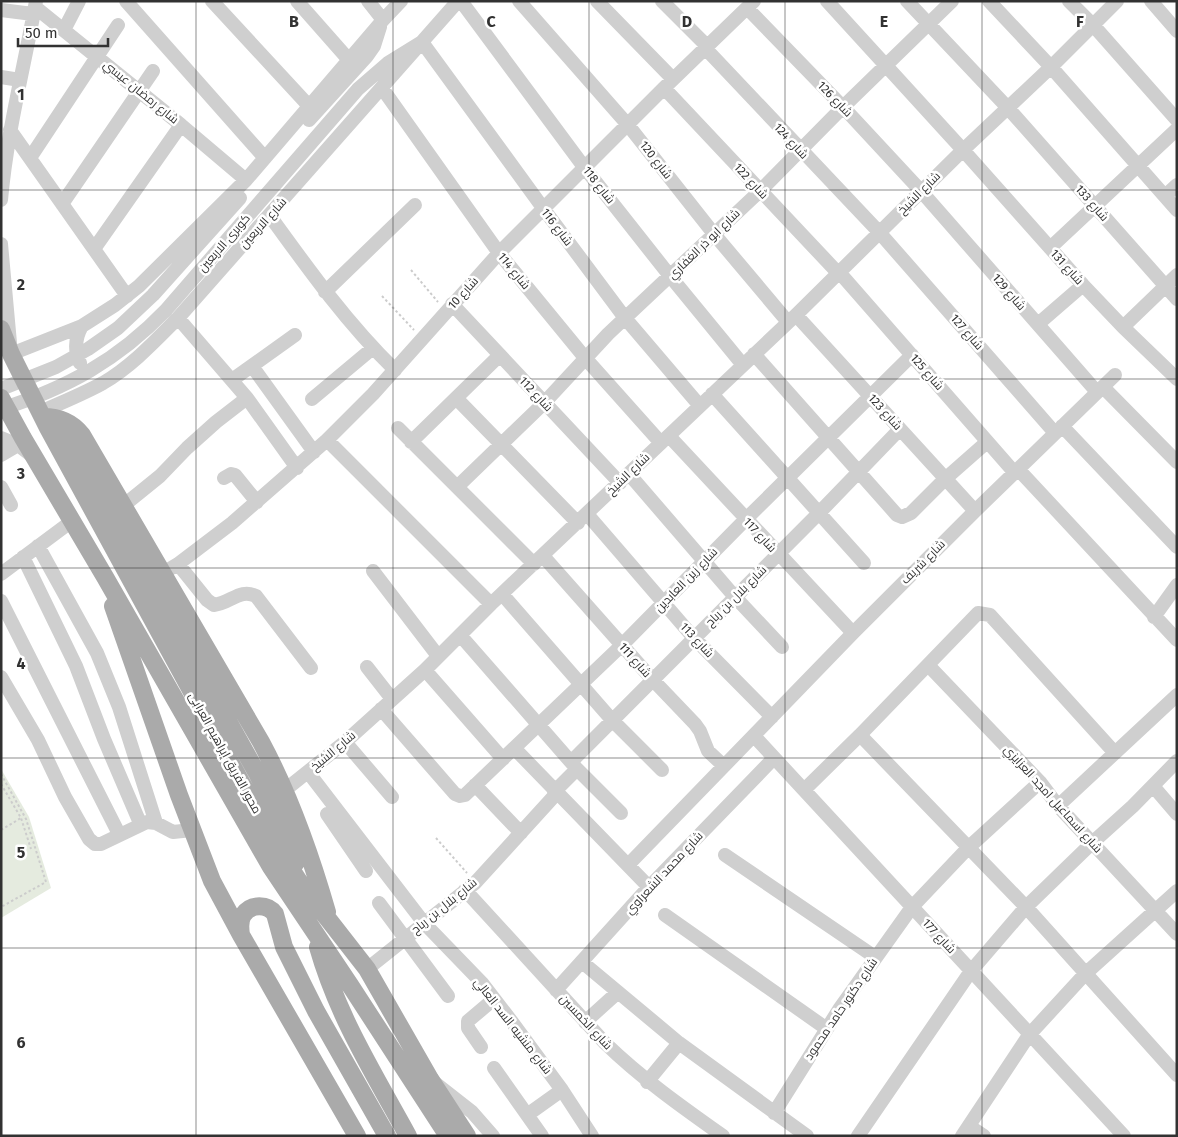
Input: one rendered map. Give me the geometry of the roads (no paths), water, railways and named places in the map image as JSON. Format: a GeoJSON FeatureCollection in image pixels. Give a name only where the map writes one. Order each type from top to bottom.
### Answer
{"type":"FeatureCollection","features":[{"type":"Feature","properties":{"kind":"main road","name":"محور الفريق إبراهيم العرابى"},"geometry":{"type":"LineString","coordinates":[[1,329],[44,419],[276,846],[300,883],[367,969],[430,1079],[467,1136]]}},
{"type":"Feature","properties":{"kind":"main road","name":"محور الفريق إبراهيم العرابى"},"geometry":{"type":"LineString","coordinates":[[1,398],[256,843],[448,1136]]}},
{"type":"Feature","properties":{"kind":"main road"},"geometry":{"type":"LineString","coordinates":[[44,419],[61,419],[78,430],[261,742],[285,790],[309,854],[329,920]]}},
{"type":"Feature","properties":{"kind":"main road"},"geometry":{"type":"LineString","coordinates":[[44,419],[81,458],[264,785],[284,831],[332,990],[351,1034],[408,1136]]}},
{"type":"Feature","properties":{"kind":"main road"},"geometry":{"type":"LineString","coordinates":[[105,577],[122,635],[212,881],[357,1136]]}},
{"type":"Feature","properties":{"kind":"main road"},"geometry":{"type":"LineString","coordinates":[[241,935],[241,920],[247,911],[256,906],[262,906],[273,911],[284,947],[316,1011],[386,1136]]}},
{"type":"Feature","properties":{"kind":"main road"},"geometry":{"type":"LineString","coordinates":[[316,1011],[319,1004],[329,993],[335,989],[350,985]]}},
{"type":"Feature","properties":{"kind":"street"},"geometry":{"type":"LineString","coordinates":[[64,30],[79,1]]}},
{"type":"Feature","properties":{"kind":"street"},"geometry":{"type":"LineString","coordinates":[[126,1],[265,158]]}},
{"type":"Feature","properties":{"kind":"street"},"geometry":{"type":"LineString","coordinates":[[212,1],[310,106]]}},
{"type":"Feature","properties":{"kind":"street"},"geometry":{"type":"LineString","coordinates":[[297,1],[349,60]]}},
{"type":"Feature","properties":{"kind":"street"},"geometry":{"type":"LineString","coordinates":[[368,1],[383,20]]}},
{"type":"Feature","properties":{"kind":"street"},"geometry":{"type":"LineString","coordinates":[[1,244],[12,354],[82,326],[139,286],[246,180],[401,1]]}},
{"type":"Feature","properties":{"kind":"street","name":"شارع الاربعين"},"geometry":{"type":"LineString","coordinates":[[44,419],[103,383],[136,359],[172,314],[270,216],[460,1]]}},
{"type":"Feature","properties":{"kind":"street","name":"شارع 118"},"geometry":{"type":"LineString","coordinates":[[460,1],[584,166],[743,365]]}},
{"type":"Feature","properties":{"kind":"street","name":"شارع 120"},"geometry":{"type":"LineString","coordinates":[[518,1],[628,125],[714,234],[792,318]]}},
{"type":"Feature","properties":{"kind":"street","name":"شارع 122"},"geometry":{"type":"LineString","coordinates":[[597,1],[760,191],[838,273]]}},
{"type":"Feature","properties":{"kind":"street","name":"شارع 124"},"geometry":{"type":"LineString","coordinates":[[662,1],[800,150],[880,232]]}},
{"type":"Feature","properties":{"kind":"street","name":"شارع 131"},"geometry":{"type":"LineString","coordinates":[[827,1],[964,150],[1083,285],[1177,379]]}},
{"type":"Feature","properties":{"kind":"street","name":"شارع 133"},"geometry":{"type":"LineString","coordinates":[[907,1],[1008,108],[1165,287],[1177,298]]}},
{"type":"Feature","properties":{"kind":"street","name":"شارع ابو ذر الغفاري"},"geometry":{"type":"LineString","coordinates":[[457,487],[544,403],[626,318],[760,191],[843,106],[952,1]]}},
{"type":"Feature","properties":{"kind":"street"},"geometry":{"type":"LineString","coordinates":[[989,1],[1051,67],[1177,210]]}},
{"type":"Feature","properties":{"kind":"street"},"geometry":{"type":"LineString","coordinates":[[1069,1],[1177,120]]}},
{"type":"Feature","properties":{"kind":"street","name":"شارع الشيخ"},"geometry":{"type":"LineString","coordinates":[[285,790],[345,742],[425,670],[491,604],[792,318],[1117,1]]}},
{"type":"Feature","properties":{"kind":"street"},"geometry":{"type":"LineString","coordinates":[[1151,1],[1177,31]]}},
{"type":"Feature","properties":{"kind":"street","name":"شارع 10"},"geometry":{"type":"LineString","coordinates":[[162,574],[178,564],[257,502],[328,440],[373,394],[449,308],[542,208],[751,5]]}},
{"type":"Feature","properties":{"kind":"street","name":"شارع 126"},"geometry":{"type":"LineString","coordinates":[[751,5],[921,191]]}},
{"type":"Feature","properties":{"kind":"street"},"geometry":{"type":"LineString","coordinates":[[1,10],[35,7],[10,130],[4,146],[1,200]]}},
{"type":"Feature","properties":{"kind":"street","name":"شارع رمضان عيسي"},"geometry":{"type":"LineString","coordinates":[[35,7],[246,180]]}},
{"type":"Feature","properties":{"kind":"street","name":"كوبرى الاربعين"},"geometry":{"type":"LineString","coordinates":[[1,389],[56,367],[88,349],[127,320],[153,295],[367,56],[374,46],[383,20]]}},
{"type":"Feature","properties":{"kind":"street"},"geometry":{"type":"LineString","coordinates":[[30,158],[118,25]]}},
{"type":"Feature","properties":{"kind":"street","name":"كوبرى الاربعين"},"geometry":{"type":"LineString","coordinates":[[1,409],[56,389],[90,372],[172,314],[358,89],[388,63],[422,42]]}},
{"type":"Feature","properties":{"kind":"street","name":"شارع 116"},"geometry":{"type":"LineString","coordinates":[[422,42],[542,208],[626,318],[700,406]]}},
{"type":"Feature","properties":{"kind":"street"},"geometry":{"type":"LineString","coordinates":[[62,204],[153,70]]}},
{"type":"Feature","properties":{"kind":"street"},"geometry":{"type":"LineString","coordinates":[[1,77],[20,80]]}},
{"type":"Feature","properties":{"kind":"street","name":"شارع 114"},"geometry":{"type":"LineString","coordinates":[[382,88],[499,253],[586,358],[665,440]]}},
{"type":"Feature","properties":{"kind":"street"},"geometry":{"type":"LineString","coordinates":[[94,249],[181,125]]}},
{"type":"Feature","properties":{"kind":"street"},"geometry":{"type":"LineString","coordinates":[[1050,248],[1177,129]]}},
{"type":"Feature","properties":{"kind":"street"},"geometry":{"type":"LineString","coordinates":[[10,130],[126,296]]}},
{"type":"Feature","properties":{"kind":"street"},"geometry":{"type":"LineString","coordinates":[[1165,196],[1177,185]]}},
{"type":"Feature","properties":{"kind":"street","name":"شارع 129"},"geometry":{"type":"LineString","coordinates":[[921,191],[1038,324],[1100,390],[1177,462]]}},
{"type":"Feature","properties":{"kind":"street"},"geometry":{"type":"LineString","coordinates":[[325,292],[414,205]]}},
{"type":"Feature","properties":{"kind":"street"},"geometry":{"type":"LineString","coordinates":[[270,216],[325,292],[373,348],[395,370]]}},
{"type":"Feature","properties":{"kind":"street","name":"شارع 127"},"geometry":{"type":"LineString","coordinates":[[880,232],[1059,429],[1177,547]]}},
{"type":"Feature","properties":{"kind":"street","name":"شارع 125"},"geometry":{"type":"LineString","coordinates":[[838,273],[987,442],[1016,470],[1177,640]]}},
{"type":"Feature","properties":{"kind":"street"},"geometry":{"type":"LineString","coordinates":[[1123,327],[1177,275]]}},
{"type":"Feature","properties":{"kind":"street"},"geometry":{"type":"LineString","coordinates":[[1038,324],[1083,285]]}},
{"type":"Feature","properties":{"kind":"street","name":"شارع 112"},"geometry":{"type":"LineString","coordinates":[[449,308],[500,355],[544,403],[624,478],[705,562],[782,647]]}},
{"type":"Feature","properties":{"kind":"street"},"geometry":{"type":"LineString","coordinates":[[172,314],[247,398],[297,468]]}},
{"type":"Feature","properties":{"kind":"street","name":"شارع 123"},"geometry":{"type":"LineString","coordinates":[[792,318],[871,396],[975,511]]}},
{"type":"Feature","properties":{"kind":"street"},"geometry":{"type":"LineString","coordinates":[[82,326],[78,333],[75,348],[80,362],[91,373],[98,376],[113,376]]}},
{"type":"Feature","properties":{"kind":"street"},"geometry":{"type":"LineString","coordinates":[[232,380],[295,335]]}},
{"type":"Feature","properties":{"kind":"street"},"geometry":{"type":"LineString","coordinates":[[312,399],[373,348]]}},
{"type":"Feature","properties":{"kind":"street"},"geometry":{"type":"LineString","coordinates":[[754,354],[897,515],[902,517],[911,513],[945,479],[987,442]]}},
{"type":"Feature","properties":{"kind":"street"},"geometry":{"type":"LineString","coordinates":[[411,442],[500,355]]}},
{"type":"Feature","properties":{"kind":"street","name":"شارع زين العابدين"},"geometry":{"type":"LineString","coordinates":[[386,704],[455,794],[465,795],[622,645],[912,355]]}},
{"type":"Feature","properties":{"kind":"street"},"geometry":{"type":"LineString","coordinates":[[252,366],[314,452]]}},
{"type":"Feature","properties":{"kind":"street"},"geometry":{"type":"LineString","coordinates":[[1100,390],[1115,375]]}},
{"type":"Feature","properties":{"kind":"street","name":"شارع شريف"},"geometry":{"type":"LineString","coordinates":[[628,866],[853,633],[1016,470],[1100,390]]}},
{"type":"Feature","properties":{"kind":"street"},"geometry":{"type":"LineString","coordinates":[[712,394],[864,563]]}},
{"type":"Feature","properties":{"kind":"street"},"geometry":{"type":"LineString","coordinates":[[123,506],[160,476],[216,422],[247,398]]}},
{"type":"Feature","properties":{"kind":"street","name":"شارع 113"},"geometry":{"type":"LineString","coordinates":[[456,398],[501,444],[582,519],[664,603],[694,638],[772,717]]}},
{"type":"Feature","properties":{"kind":"street","name":"شارع 111"},"geometry":{"type":"LineString","coordinates":[[398,428],[457,487],[538,560],[622,645],[695,724],[708,751],[724,766]]}},
{"type":"Feature","properties":{"kind":"street","name":"شارع بلال بن رباح"},"geometry":{"type":"LineString","coordinates":[[367,969],[470,886],[521,833],[612,720],[818,514],[900,429]]}},
{"type":"Feature","properties":{"kind":"street"},"geometry":{"type":"LineString","coordinates":[[1,438],[18,445],[37,461]]}},
{"type":"Feature","properties":{"kind":"street"},"geometry":{"type":"LineString","coordinates":[[328,440],[491,604]]}},
{"type":"Feature","properties":{"kind":"street","name":"شارع 117"},"geometry":{"type":"LineString","coordinates":[[665,440],[746,519],[853,633]]}},
{"type":"Feature","properties":{"kind":"street"},"geometry":{"type":"LineString","coordinates":[[1,455],[18,445]]}},
{"type":"Feature","properties":{"kind":"street"},"geometry":{"type":"LineString","coordinates":[[224,478],[230,474],[234,475],[257,502]]}},
{"type":"Feature","properties":{"kind":"street"},"geometry":{"type":"LineString","coordinates":[[1,487],[11,504]]}},
{"type":"Feature","properties":{"kind":"street"},"geometry":{"type":"LineString","coordinates":[[1,574],[72,521]]}},
{"type":"Feature","properties":{"kind":"street"},"geometry":{"type":"LineString","coordinates":[[38,546],[96,653],[119,707],[156,823]]}},
{"type":"Feature","properties":{"kind":"street"},"geometry":{"type":"LineString","coordinates":[[23,557],[76,666],[104,739],[140,823]]}},
{"type":"Feature","properties":{"kind":"street"},"geometry":{"type":"LineString","coordinates":[[178,564],[207,600],[214,605],[224,603],[242,594],[250,593],[256,596],[311,668]]}},
{"type":"Feature","properties":{"kind":"street"},"geometry":{"type":"LineString","coordinates":[[373,571],[438,656]]}},
{"type":"Feature","properties":{"kind":"street"},"geometry":{"type":"LineString","coordinates":[[1154,617],[1177,586]]}},
{"type":"Feature","properties":{"kind":"street"},"geometry":{"type":"LineString","coordinates":[[502,594],[612,720],[662,770]]}},
{"type":"Feature","properties":{"kind":"street"},"geometry":{"type":"LineString","coordinates":[[1,601],[119,834]]}},
{"type":"Feature","properties":{"kind":"street"},"geometry":{"type":"LineString","coordinates":[[804,790],[978,613],[990,615],[1115,753]]}},
{"type":"Feature","properties":{"kind":"street"},"geometry":{"type":"LineString","coordinates":[[460,635],[574,765],[620,813]]}},
{"type":"Feature","properties":{"kind":"street","name":"شارع اسماعيل امجد العزايزي"},"geometry":{"type":"LineString","coordinates":[[928,665],[1040,782],[1058,806],[1177,934]]}},
{"type":"Feature","properties":{"kind":"street"},"geometry":{"type":"LineString","coordinates":[[367,667],[386,704]]}},
{"type":"Feature","properties":{"kind":"street"},"geometry":{"type":"LineString","coordinates":[[425,670],[503,759]]}},
{"type":"Feature","properties":{"kind":"street"},"geometry":{"type":"LineString","coordinates":[[1,677],[38,740],[89,840],[95,844],[101,844],[140,823],[146,822],[156,823],[173,832],[192,830]]}},
{"type":"Feature","properties":{"kind":"street"},"geometry":{"type":"LineString","coordinates":[[1058,806],[1177,695]]}},
{"type":"Feature","properties":{"kind":"street"},"geometry":{"type":"LineString","coordinates":[[860,735],[1026,907],[1177,1075]]}},
{"type":"Feature","properties":{"kind":"street","name":"شارع 177"},"geometry":{"type":"LineString","coordinates":[[754,736],[1124,1136]]}},
{"type":"Feature","properties":{"kind":"street"},"geometry":{"type":"LineString","coordinates":[[345,742],[392,797]]}},
{"type":"Feature","properties":{"kind":"street"},"geometry":{"type":"LineString","coordinates":[[514,748],[555,793],[649,887]]}},
{"type":"Feature","properties":{"kind":"street","name":"شارع محمد الشعراوي"},"geometry":{"type":"LineString","coordinates":[[556,990],[649,887],[774,758]]}},
{"type":"Feature","properties":{"kind":"street"},"geometry":{"type":"LineString","coordinates":[[858,1136],[971,970],[1026,907],[1133,806],[1177,761]]}},
{"type":"Feature","properties":{"kind":"street"},"geometry":{"type":"LineString","coordinates":[[308,772],[348,834],[366,872]]}},
{"type":"Feature","properties":{"kind":"street","name":"شارع دكتور حامد محمود"},"geometry":{"type":"LineString","coordinates":[[774,1113],[827,1029],[912,907],[968,848],[1040,782]]}},
{"type":"Feature","properties":{"kind":"street"},"geometry":{"type":"LineString","coordinates":[[475,785],[521,833]]}},
{"type":"Feature","properties":{"kind":"street"},"geometry":{"type":"LineString","coordinates":[[1153,786],[1177,814]]}},
{"type":"Feature","properties":{"kind":"street"},"geometry":{"type":"LineString","coordinates":[[327,814],[348,834]]}},
{"type":"Feature","properties":{"kind":"street","name":"شارع منشيه السد العالي"},"geometry":{"type":"LineString","coordinates":[[348,834],[424,923],[482,983],[562,1090],[592,1136]]}},
{"type":"Feature","properties":{"kind":"street"},"geometry":{"type":"LineString","coordinates":[[725,855],[876,958]]}},
{"type":"Feature","properties":{"kind":"street","name":"شارع الخمسين"},"geometry":{"type":"LineString","coordinates":[[470,886],[556,990],[626,1063],[647,1082],[723,1136]]}},
{"type":"Feature","properties":{"kind":"street"},"geometry":{"type":"LineString","coordinates":[[984,1136],[966,1131],[1029,1034],[1085,974],[1177,891]]}},
{"type":"Feature","properties":{"kind":"street"},"geometry":{"type":"LineString","coordinates":[[379,903],[448,996]]}},
{"type":"Feature","properties":{"kind":"street"},"geometry":{"type":"LineString","coordinates":[[665,915],[827,1029]]}},
{"type":"Feature","properties":{"kind":"street"},"geometry":{"type":"LineString","coordinates":[[582,962],[679,1043],[807,1136]]}},
{"type":"Feature","properties":{"kind":"street"},"geometry":{"type":"LineString","coordinates":[[585,1022],[617,993]]}},
{"type":"Feature","properties":{"kind":"street"},"geometry":{"type":"LineString","coordinates":[[481,1047],[468,1028],[468,1021],[494,1000]]}},
{"type":"Feature","properties":{"kind":"street"},"geometry":{"type":"LineString","coordinates":[[647,1082],[679,1043]]}},
{"type":"Feature","properties":{"kind":"street"},"geometry":{"type":"LineString","coordinates":[[494,1068],[542,1136]]}},
{"type":"Feature","properties":{"kind":"street"},"geometry":{"type":"LineString","coordinates":[[430,1079],[459,1100],[493,1136]]}},
{"type":"Feature","properties":{"kind":"street"},"geometry":{"type":"LineString","coordinates":[[527,1115],[562,1090]]}}]}
